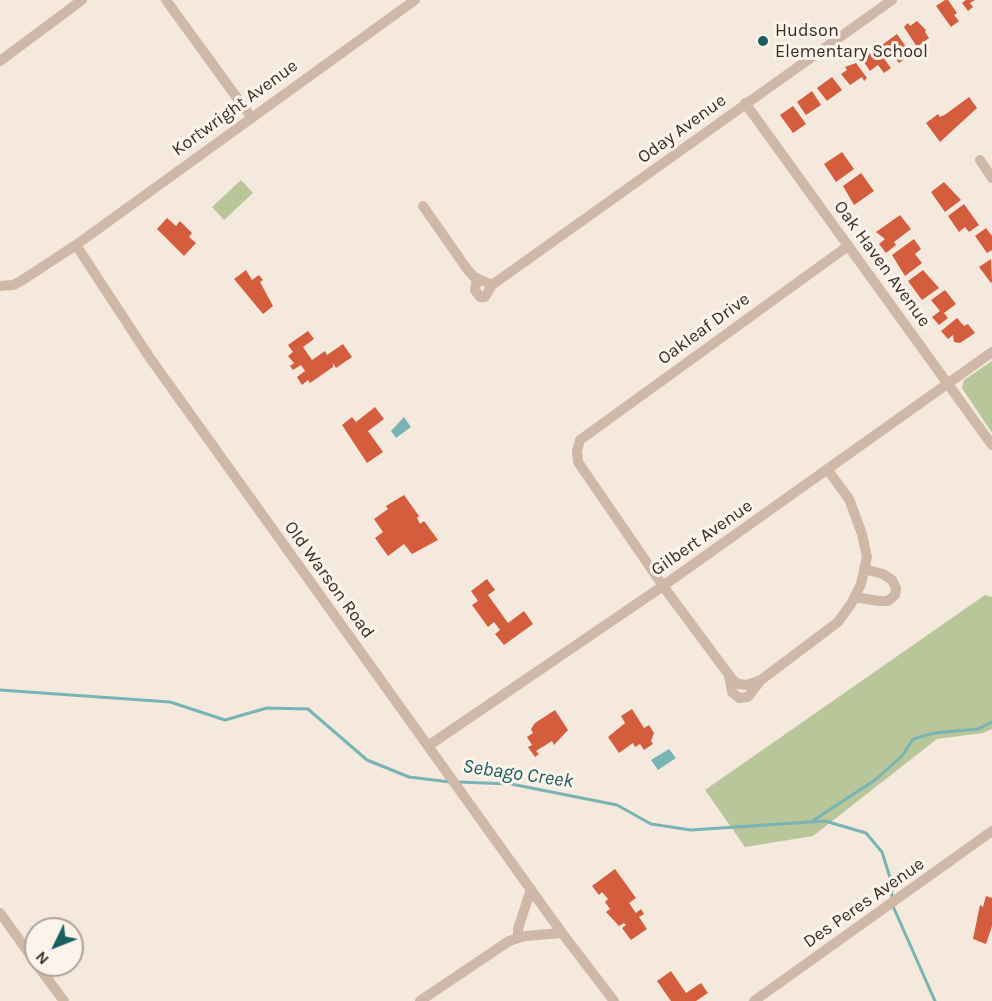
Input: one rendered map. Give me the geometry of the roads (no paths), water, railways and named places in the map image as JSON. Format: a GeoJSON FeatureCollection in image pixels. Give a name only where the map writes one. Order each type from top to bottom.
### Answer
{"type":"FeatureCollection","features":[{"type":"Feature","properties":{"kind":"street"},"geometry":{"type":"LineString","coordinates":[[0,61],[82,0]]}},
{"type":"Feature","properties":{"kind":"street"},"geometry":{"type":"LineString","coordinates":[[166,0],[251,117]]}},
{"type":"Feature","properties":{"kind":"street","name":"Kortwright Avenue"},"geometry":{"type":"LineString","coordinates":[[76,245],[415,0]]}},
{"type":"Feature","properties":{"kind":"street","name":"Oday Avenue"},"geometry":{"type":"LineString","coordinates":[[492,285],[892,0]]}},
{"type":"Feature","properties":{"kind":"street","name":"Oak Haven Avenue"},"geometry":{"type":"LineString","coordinates":[[745,103],[992,445]]}},
{"type":"Feature","properties":{"kind":"street"},"geometry":{"type":"LineString","coordinates":[[980,160],[992,178]]}},
{"type":"Feature","properties":{"kind":"street"},"geometry":{"type":"LineString","coordinates":[[423,206],[467,269],[477,278],[492,285],[485,297],[480,297],[475,290],[477,278]]}},
{"type":"Feature","properties":{"kind":"street"},"geometry":{"type":"LineString","coordinates":[[0,286],[13,285],[21,281],[76,245]]}},
{"type":"Feature","properties":{"kind":"street","name":"Old Warson Road"},"geometry":{"type":"LineString","coordinates":[[76,245],[150,358],[562,933],[614,1001]]}},
{"type":"Feature","properties":{"kind":"street","name":"Oakleaf Drive"},"geometry":{"type":"LineString","coordinates":[[663,586],[578,462],[580,440],[848,246]]}},
{"type":"Feature","properties":{"kind":"street","name":"Gilbert Avenue"},"geometry":{"type":"LineString","coordinates":[[428,746],[663,586],[992,352]]}},
{"type":"Feature","properties":{"kind":"street"},"geometry":{"type":"LineString","coordinates":[[663,586],[730,677],[732,692],[739,698],[748,697],[761,680],[838,622],[855,597],[867,557],[857,517],[827,469]]}},
{"type":"Feature","properties":{"kind":"street"},"geometry":{"type":"LineString","coordinates":[[855,597],[888,601],[895,595],[896,588],[892,580],[883,574],[864,569]]}},
{"type":"Feature","properties":{"kind":"street","name":"Des Peres Avenue"},"geometry":{"type":"LineString","coordinates":[[754,1001],[992,831]]}},
{"type":"Feature","properties":{"kind":"street"},"geometry":{"type":"LineString","coordinates":[[518,938],[531,889]]}},
{"type":"Feature","properties":{"kind":"street"},"geometry":{"type":"LineString","coordinates":[[0,913],[24,946]]}},
{"type":"Feature","properties":{"kind":"street"},"geometry":{"type":"LineString","coordinates":[[420,1001],[509,941],[562,933]]}},
{"type":"Feature","properties":{"kind":"street"},"geometry":{"type":"LineString","coordinates":[[46,977],[64,1001]]}},
{"type":"Feature","properties":{"kind":"water"},"geometry":{"type":"Polygon","coordinates":[[[404,417],[411,427],[396,438],[391,431],[404,417]]]}},
{"type":"Feature","properties":{"kind":"water"},"geometry":{"type":"Polygon","coordinates":[[[669,749],[676,758],[658,770],[651,760],[669,749]]]}},
{"type":"Feature","properties":{"kind":"waterway","name":"Sebago Creek"},"geometry":{"type":"LineString","coordinates":[[0,690],[170,702],[225,720],[267,708],[308,709],[367,760],[409,777],[450,782]]}},
{"type":"Feature","properties":{"kind":"waterway"},"geometry":{"type":"LineString","coordinates":[[814,820],[875,780],[902,756],[913,739],[934,733],[978,729],[992,722]]}},
{"type":"Feature","properties":{"kind":"waterway","name":"Sebago Creek"},"geometry":{"type":"LineString","coordinates":[[457,782],[511,784],[617,805],[651,824],[691,830],[825,821],[866,833],[882,852],[891,881],[892,898]]}},
{"type":"Feature","properties":{"kind":"waterway","name":"Sebago Creek"},"geometry":{"type":"LineString","coordinates":[[892,904],[935,1001]]}},
{"type":"Feature","properties":{"kind":"place","name":"Hudson Elementary School"},"geometry":{"type":"Point","coordinates":[763,41]}}]}
